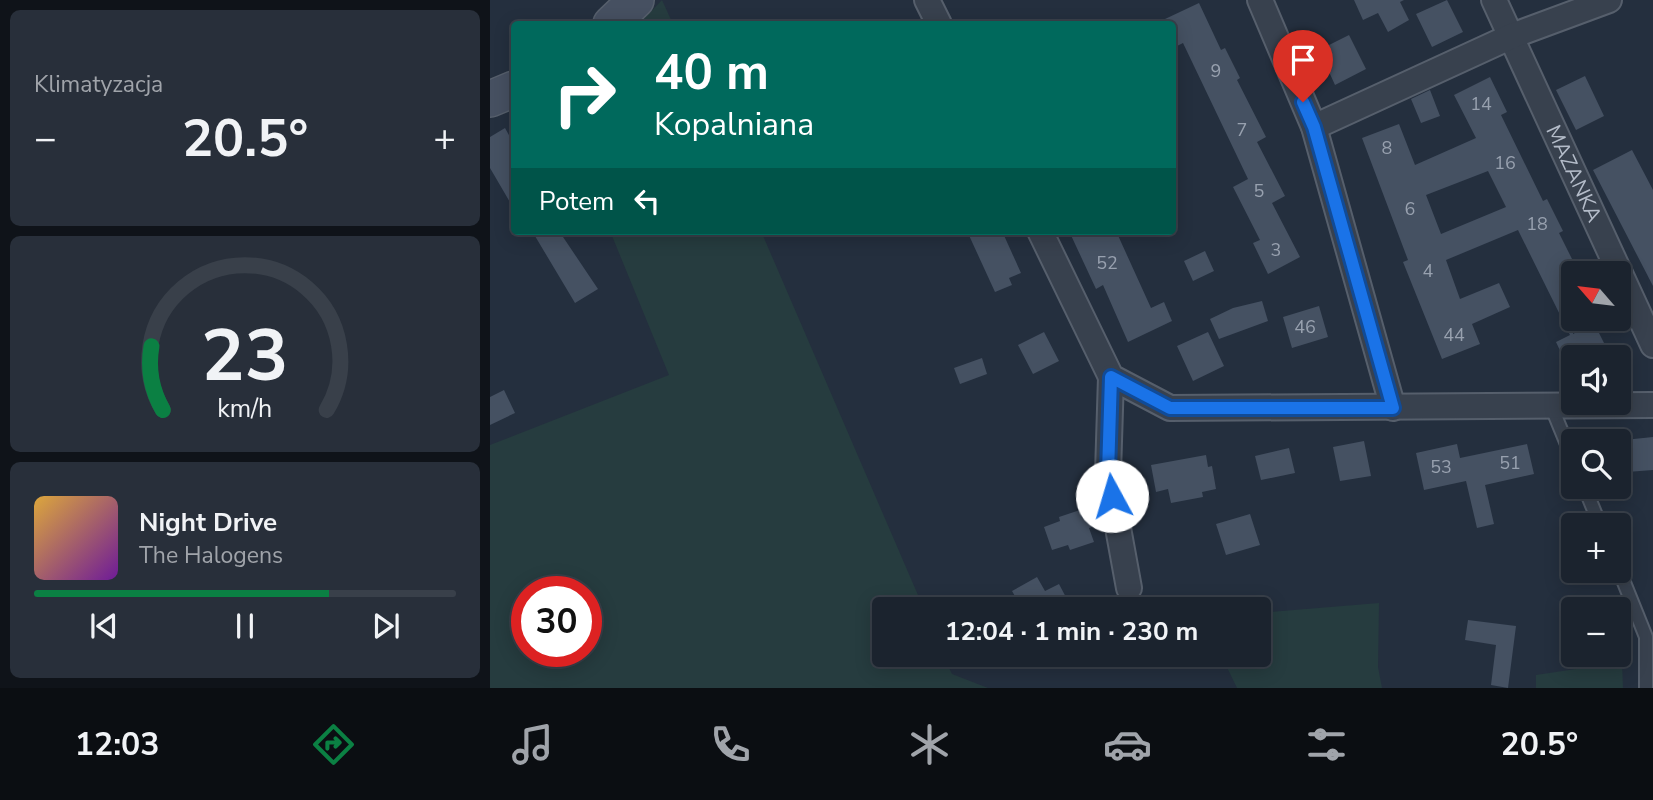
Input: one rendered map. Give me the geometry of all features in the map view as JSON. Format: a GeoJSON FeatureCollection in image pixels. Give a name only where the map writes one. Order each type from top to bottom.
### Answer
{"type":"FeatureCollection","features":[{"type":"Feature","properties":{"kind":"main road"},"geometry":{"type":"LineString","coordinates":[[614,21],[636,0]]}},
{"type":"Feature","properties":{"kind":"main road"},"geometry":{"type":"LineString","coordinates":[[490,99],[511,90]]}},
{"type":"Feature","properties":{"kind":"street"},"geometry":{"type":"LineString","coordinates":[[927,0],[938,21]]}},
{"type":"Feature","properties":{"kind":"street"},"geometry":{"type":"LineString","coordinates":[[1260,0],[1314,127],[1393,408]]}},
{"type":"Feature","properties":{"kind":"street","name":"MAZANKA"},"geometry":{"type":"LineString","coordinates":[[1494,0],[1513,36],[1653,345]]}},
{"type":"Feature","properties":{"kind":"street"},"geometry":{"type":"LineString","coordinates":[[1314,127],[1513,36],[1609,0]]}},
{"type":"Feature","properties":{"kind":"street"},"geometry":{"type":"LineString","coordinates":[[1042,235],[1111,377],[1108,473],[1129,588]]}},
{"type":"Feature","properties":{"kind":"street"},"geometry":{"type":"LineString","coordinates":[[1111,377],[1170,408],[1552,408],[1653,405]]}},
{"type":"Feature","properties":{"kind":"lane"},"geometry":{"type":"LineString","coordinates":[[1552,408],[1561,430]]}},
{"type":"Feature","properties":{"kind":"lane"},"geometry":{"type":"LineString","coordinates":[[1624,583],[1646,637],[1646,688]]}},
{"type":"Feature","properties":{"kind":"green space"},"geometry":{"type":"Polygon","coordinates":[[[662,0],[672,21],[642,21],[662,0]]]}},
{"type":"Feature","properties":{"kind":"green space"},"geometry":{"type":"Polygon","coordinates":[[[612,235],[763,235],[919,597],[872,597],[872,667],[949,667],[952,674],[988,688],[490,688],[490,445],[669,375],[612,235]]]}},
{"type":"Feature","properties":{"kind":"green space"},"geometry":{"type":"Polygon","coordinates":[[[1379,603],[1378,667],[1382,688],[1237,688],[1227,667],[1271,667],[1271,612],[1379,603]]]}},
{"type":"Feature","properties":{"kind":"green space"},"geometry":{"type":"Polygon","coordinates":[[[1589,667],[1622,667],[1623,688],[1536,688],[1536,675],[1589,667]]]}},
{"type":"Feature","properties":{"kind":"building"},"geometry":{"type":"Polygon","coordinates":[[[1354,0],[1404,0],[1400,2],[1409,20],[1388,32],[1378,13],[1363,20],[1354,0]]]}},
{"type":"Feature","properties":{"kind":"building"},"geometry":{"type":"Polygon","coordinates":[[[1447,0],[1463,32],[1432,47],[1416,14],[1447,0]]]}},
{"type":"Feature","properties":{"kind":"building"},"geometry":{"type":"Polygon","coordinates":[[[1199,3],[1221,50],[1225,48],[1240,78],[1237,80],[1266,137],[1257,142],[1285,196],[1272,203],[1300,257],[1268,274],[1253,243],[1260,240],[1233,187],[1248,179],[1183,43],[1177,46],[1176,21],[1165,19],[1199,3]]]}},
{"type":"Feature","properties":{"kind":"building"},"geometry":{"type":"Polygon","coordinates":[[[1349,35],[1366,69],[1335,85],[1319,50],[1349,35]]]}},
{"type":"Feature","properties":{"kind":"building"},"geometry":{"type":"Polygon","coordinates":[[[1585,76],[1604,116],[1576,130],[1556,90],[1585,76]]]}},
{"type":"Feature","properties":{"kind":"building"},"geometry":{"type":"Polygon","coordinates":[[[1490,77],[1507,112],[1501,115],[1543,201],[1547,199],[1563,231],[1559,233],[1573,261],[1561,261],[1561,317],[1518,230],[1446,260],[1460,299],[1499,283],[1510,307],[1472,324],[1480,344],[1442,359],[1403,262],[1408,260],[1362,138],[1399,124],[1415,165],[1476,138],[1454,95],[1490,77]],[[1488,171],[1426,195],[1441,234],[1506,207],[1488,171]]]}},
{"type":"Feature","properties":{"kind":"building"},"geometry":{"type":"Polygon","coordinates":[[[1430,90],[1440,116],[1421,123],[1411,99],[1430,90]]]}},
{"type":"Feature","properties":{"kind":"building"},"geometry":{"type":"Polygon","coordinates":[[[505,128],[511,139],[511,204],[490,168],[490,137],[505,128]]]}},
{"type":"Feature","properties":{"kind":"building"},"geometry":{"type":"Polygon","coordinates":[[[1632,150],[1653,190],[1653,286],[1593,170],[1632,150]]]}},
{"type":"Feature","properties":{"kind":"building"},"geometry":{"type":"Polygon","coordinates":[[[534,235],[562,235],[598,289],[575,303],[534,235]]]}},
{"type":"Feature","properties":{"kind":"building"},"geometry":{"type":"Polygon","coordinates":[[[969,235],[1004,235],[1021,273],[1009,278],[1012,285],[995,292],[969,235]]]}},
{"type":"Feature","properties":{"kind":"building"},"geometry":{"type":"Polygon","coordinates":[[[1071,235],[1118,235],[1151,308],[1164,302],[1172,321],[1128,342],[1103,285],[1096,289],[1071,235]]]}},
{"type":"Feature","properties":{"kind":"building"},"geometry":{"type":"Polygon","coordinates":[[[1205,251],[1214,271],[1193,281],[1184,261],[1205,251]]]}},
{"type":"Feature","properties":{"kind":"building"},"geometry":{"type":"Polygon","coordinates":[[[1262,301],[1268,321],[1219,339],[1210,319],[1233,308],[1262,301]]]}},
{"type":"Feature","properties":{"kind":"building"},"geometry":{"type":"Polygon","coordinates":[[[1319,306],[1328,337],[1292,348],[1283,317],[1319,306]]]}},
{"type":"Feature","properties":{"kind":"building"},"geometry":{"type":"Polygon","coordinates":[[[1568,331],[1573,331],[1573,334],[1579,331],[1598,331],[1605,345],[1561,345],[1561,353],[1556,342],[1570,335],[1568,331]]]}},
{"type":"Feature","properties":{"kind":"building"},"geometry":{"type":"Polygon","coordinates":[[[1044,332],[1059,361],[1033,374],[1018,345],[1044,332]]]}},
{"type":"Feature","properties":{"kind":"building"},"geometry":{"type":"Polygon","coordinates":[[[1208,332],[1224,366],[1193,381],[1177,346],[1208,332]]]}},
{"type":"Feature","properties":{"kind":"building"},"geometry":{"type":"Polygon","coordinates":[[[982,358],[987,374],[960,384],[954,368],[982,358]]]}},
{"type":"Feature","properties":{"kind":"building"},"geometry":{"type":"Polygon","coordinates":[[[504,390],[515,413],[490,425],[490,397],[504,390]]]}},
{"type":"Feature","properties":{"kind":"building"},"geometry":{"type":"Polygon","coordinates":[[[1653,437],[1653,470],[1631,472],[1631,439],[1653,437]]]}},
{"type":"Feature","properties":{"kind":"building"},"geometry":{"type":"Polygon","coordinates":[[[1364,441],[1371,476],[1340,481],[1333,447],[1364,441]]]}},
{"type":"Feature","properties":{"kind":"building"},"geometry":{"type":"Polygon","coordinates":[[[1457,444],[1460,458],[1527,444],[1534,474],[1485,485],[1494,524],[1477,528],[1466,481],[1424,490],[1416,453],[1457,444]]]}},
{"type":"Feature","properties":{"kind":"building"},"geometry":{"type":"Polygon","coordinates":[[[1289,448],[1295,473],[1261,480],[1255,456],[1289,448]]]}},
{"type":"Feature","properties":{"kind":"building"},"geometry":{"type":"Polygon","coordinates":[[[1206,455],[1208,467],[1212,466],[1216,489],[1202,492],[1203,497],[1171,503],[1168,489],[1156,492],[1151,465],[1206,455]]]}},
{"type":"Feature","properties":{"kind":"building"},"geometry":{"type":"Polygon","coordinates":[[[1089,507],[1095,526],[1089,528],[1094,542],[1070,550],[1068,545],[1052,550],[1044,527],[1060,521],[1059,517],[1089,507]]]}},
{"type":"Feature","properties":{"kind":"building"},"geometry":{"type":"Polygon","coordinates":[[[1250,514],[1260,545],[1226,555],[1216,524],[1250,514]]]}},
{"type":"Feature","properties":{"kind":"building"},"geometry":{"type":"Polygon","coordinates":[[[1037,577],[1045,591],[1059,584],[1066,597],[1015,597],[1012,591],[1037,577]]]}},
{"type":"Feature","properties":{"kind":"building"},"geometry":{"type":"Polygon","coordinates":[[[1468,620],[1516,626],[1508,688],[1491,685],[1496,645],[1465,640],[1468,620]]]}},
{"type":"Feature","properties":{"kind":"route"},"geometry":{"type":"LineString","coordinates":[[1112,496],[1108,473],[1111,377],[1170,408],[1393,408],[1314,127],[1303,102]]}}]}
